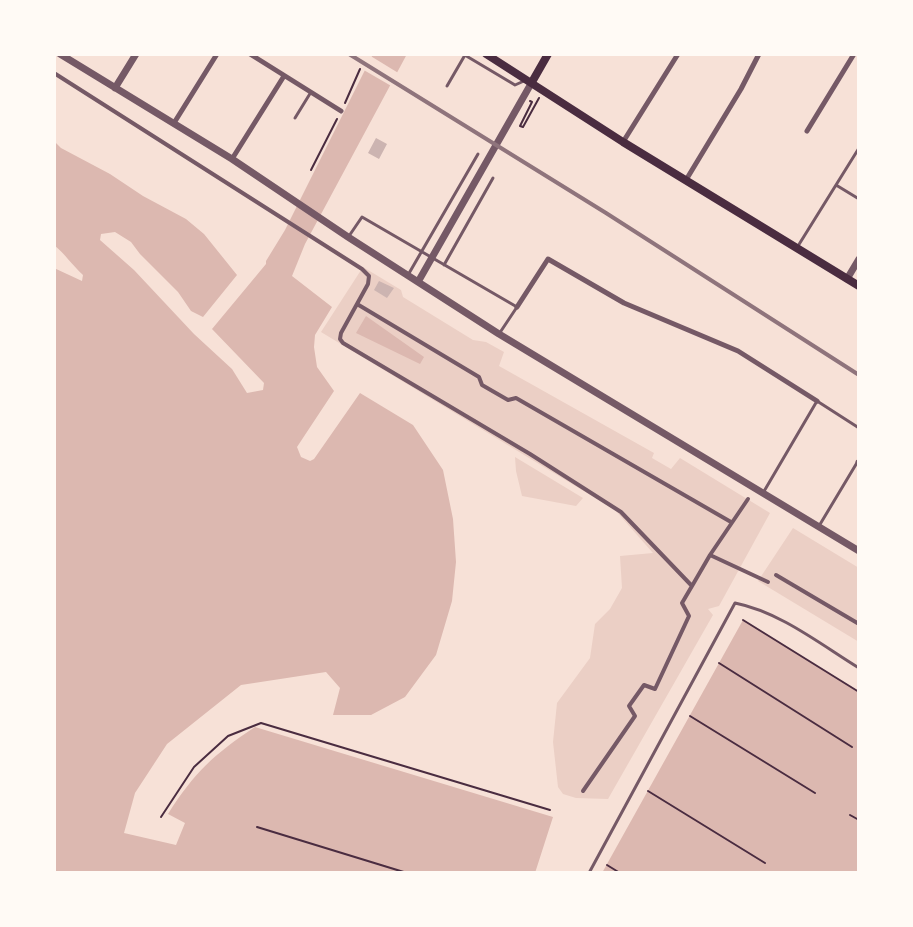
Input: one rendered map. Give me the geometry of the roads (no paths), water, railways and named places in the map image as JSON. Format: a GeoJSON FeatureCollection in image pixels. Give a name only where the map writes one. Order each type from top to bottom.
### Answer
{"type":"FeatureCollection","features":[{"type":"Feature","properties":{"kind":"main road"},"geometry":{"type":"LineString","coordinates":[[486,54],[623,142],[859,286]]}},
{"type":"Feature","properties":{"kind":"main road"},"geometry":{"type":"LineString","coordinates":[[530,81],[548,54]]}},
{"type":"Feature","properties":{"kind":"street"},"geometry":{"type":"LineString","coordinates":[[60,54],[232,159],[499,334],[859,551]]}},
{"type":"Feature","properties":{"kind":"street"},"geometry":{"type":"LineString","coordinates":[[115,88],[136,54]]}},
{"type":"Feature","properties":{"kind":"street"},"geometry":{"type":"LineString","coordinates":[[174,123],[217,54]]}},
{"type":"Feature","properties":{"kind":"street"},"geometry":{"type":"LineString","coordinates":[[250,54],[341,111]]}},
{"type":"Feature","properties":{"kind":"street"},"geometry":{"type":"LineString","coordinates":[[623,142],[678,54]]}},
{"type":"Feature","properties":{"kind":"street"},"geometry":{"type":"LineString","coordinates":[[686,180],[741,89],[759,54]]}},
{"type":"Feature","properties":{"kind":"street"},"geometry":{"type":"LineString","coordinates":[[807,131],[854,54]]}},
{"type":"Feature","properties":{"kind":"street"},"geometry":{"type":"LineString","coordinates":[[54,73],[362,269],[369,276],[368,284],[341,333],[340,339],[343,343],[530,454],[621,512],[692,586]]}},
{"type":"Feature","properties":{"kind":"street"},"geometry":{"type":"LineString","coordinates":[[232,159],[285,76]]}},
{"type":"Feature","properties":{"kind":"street"},"geometry":{"type":"LineString","coordinates":[[418,282],[530,81]]}},
{"type":"Feature","properties":{"kind":"street"},"geometry":{"type":"LineString","coordinates":[[517,307],[548,259],[624,303],[738,351],[817,401]]}},
{"type":"Feature","properties":{"kind":"street"},"geometry":{"type":"LineString","coordinates":[[847,279],[859,259]]}},
{"type":"Feature","properties":{"kind":"street"},"geometry":{"type":"LineString","coordinates":[[357,304],[479,377],[482,384],[508,400],[516,398],[731,522]]}},
{"type":"Feature","properties":{"kind":"street"},"geometry":{"type":"LineString","coordinates":[[583,791],[635,716],[629,706],[644,685],[655,689],[688,616],[682,603],[747,499]]}},
{"type":"Feature","properties":{"kind":"street"},"geometry":{"type":"LineString","coordinates":[[710,555],[768,582]]}},
{"type":"Feature","properties":{"kind":"street"},"geometry":{"type":"LineString","coordinates":[[776,575],[859,624]]}},
{"type":"Feature","properties":{"kind":"lane"},"geometry":{"type":"LineString","coordinates":[[447,86],[464,55],[515,85],[530,81]]}},
{"type":"Feature","properties":{"kind":"lane"},"geometry":{"type":"LineString","coordinates":[[295,117],[311,92]]}},
{"type":"Feature","properties":{"kind":"lane"},"geometry":{"type":"LineString","coordinates":[[797,248],[859,148]]}},
{"type":"Feature","properties":{"kind":"lane"},"geometry":{"type":"LineString","coordinates":[[407,275],[478,154]]}},
{"type":"Feature","properties":{"kind":"lane"},"geometry":{"type":"LineString","coordinates":[[443,266],[493,178]]}},
{"type":"Feature","properties":{"kind":"lane"},"geometry":{"type":"LineString","coordinates":[[836,184],[859,199]]}},
{"type":"Feature","properties":{"kind":"lane"},"geometry":{"type":"LineString","coordinates":[[348,237],[362,218],[517,307],[499,334]]}},
{"type":"Feature","properties":{"kind":"lane"},"geometry":{"type":"LineString","coordinates":[[763,494],[817,401],[859,428]]}},
{"type":"Feature","properties":{"kind":"lane"},"geometry":{"type":"LineString","coordinates":[[819,526],[859,461]]}},
{"type":"Feature","properties":{"kind":"lane"},"geometry":{"type":"LineString","coordinates":[[589,873],[735,603],[753,606],[772,614],[859,668]]}},
{"type":"Feature","properties":{"kind":"railway"},"geometry":{"type":"LineString","coordinates":[[349,54],[606,213],[859,375]]}}]}
